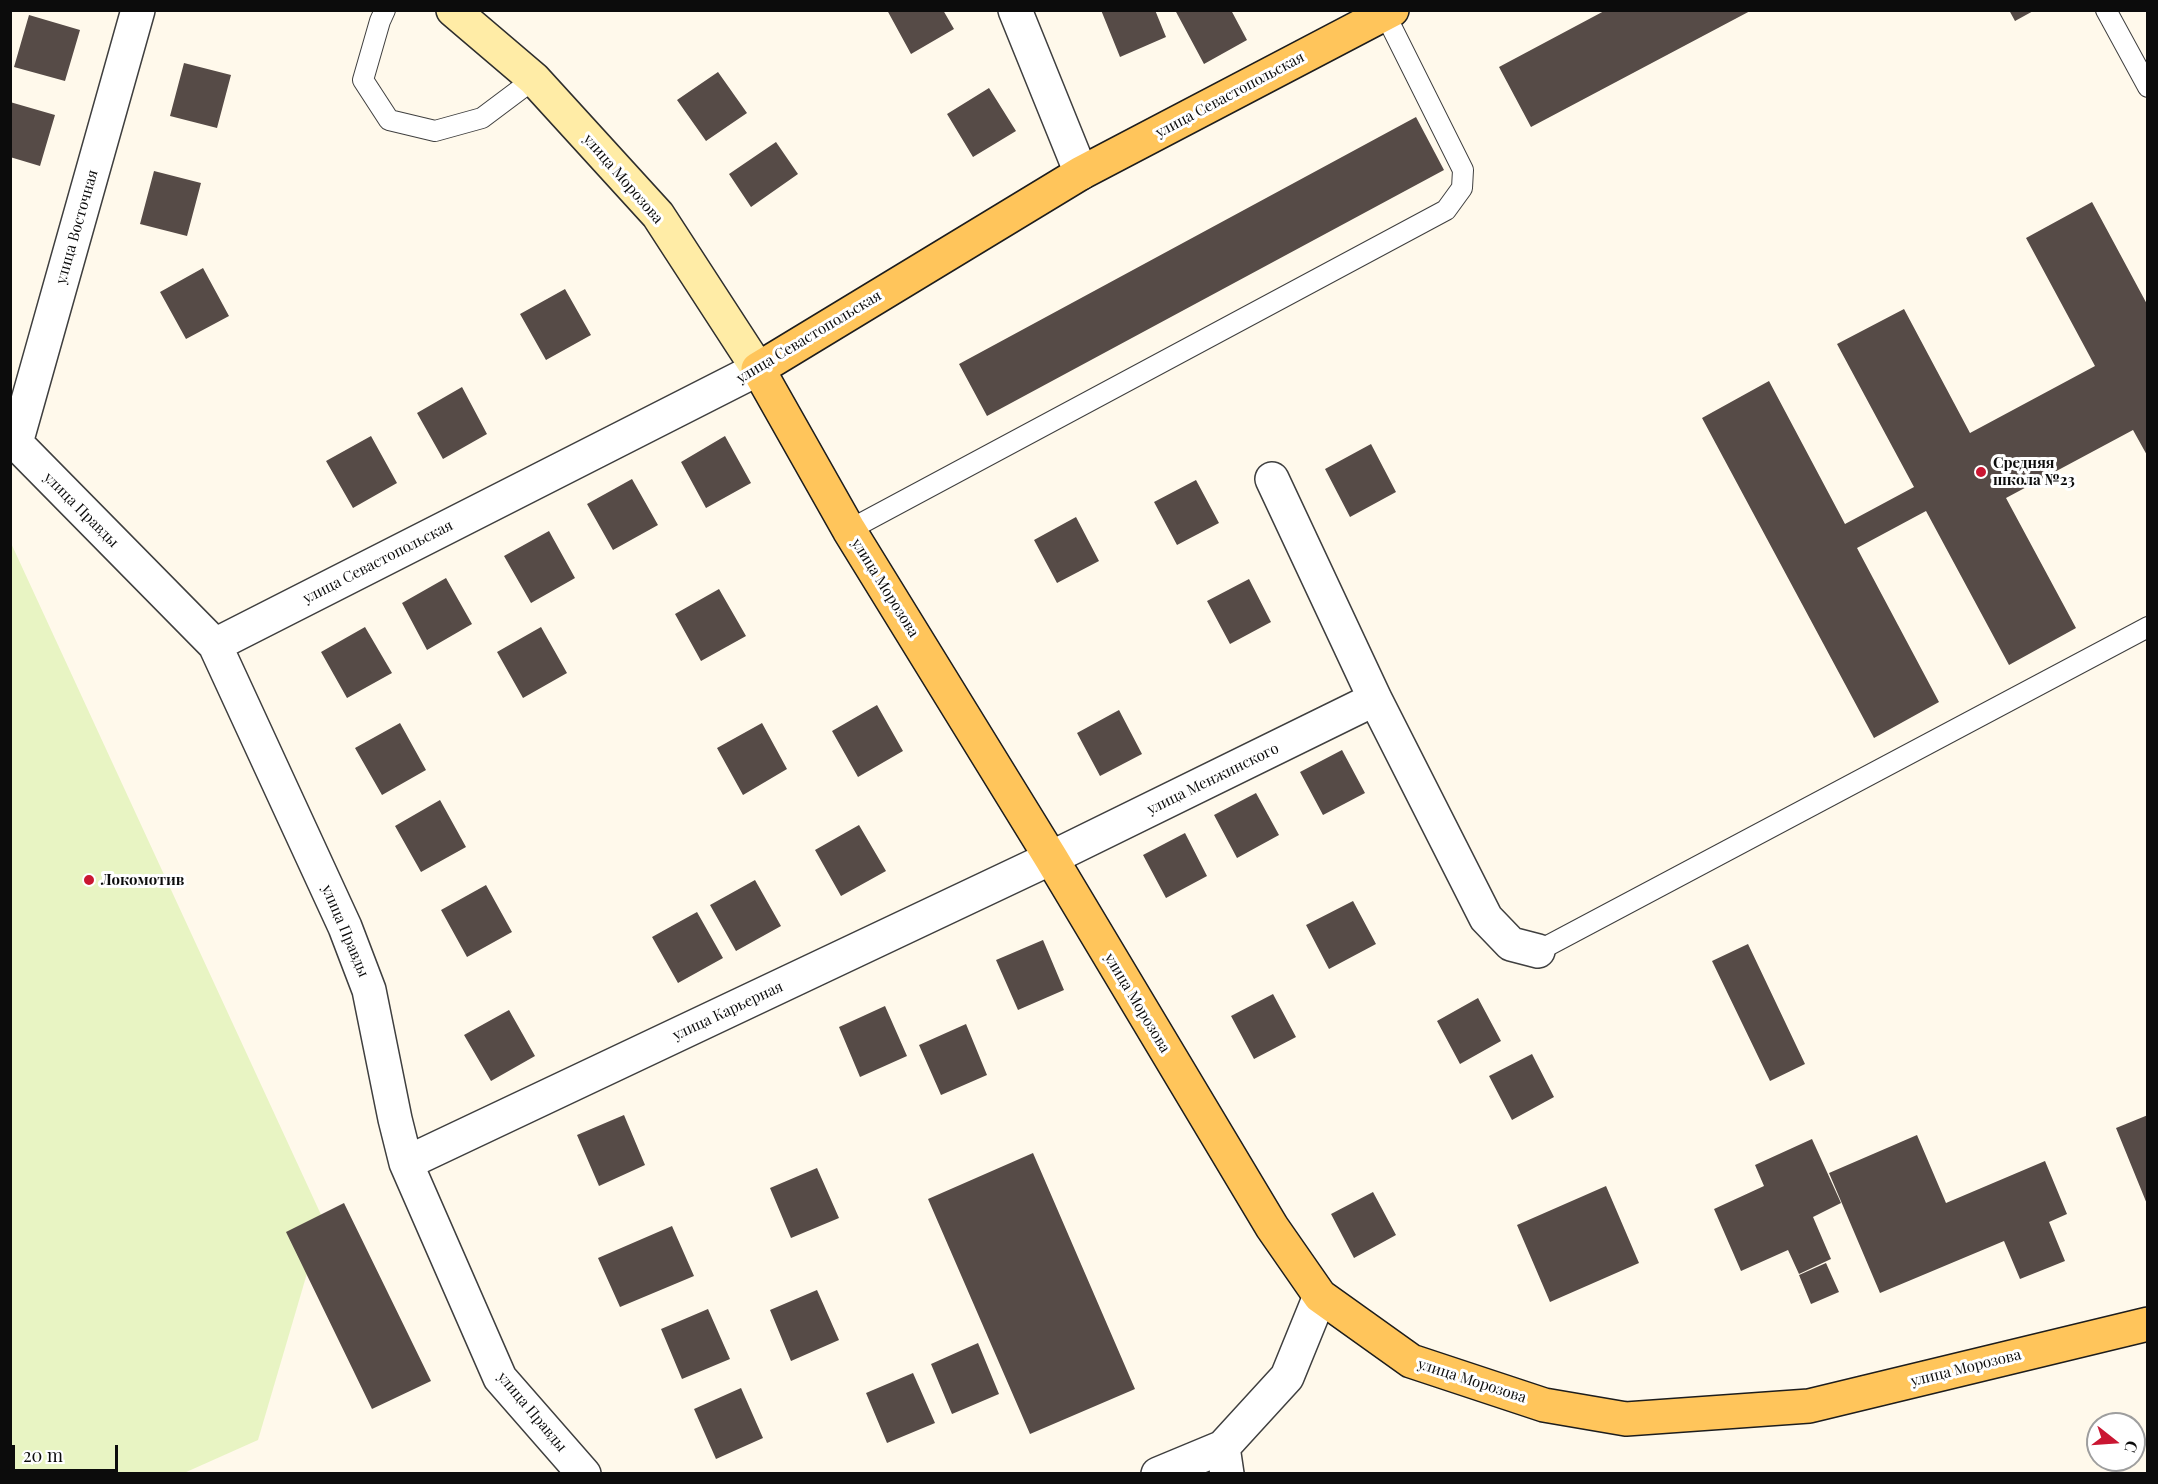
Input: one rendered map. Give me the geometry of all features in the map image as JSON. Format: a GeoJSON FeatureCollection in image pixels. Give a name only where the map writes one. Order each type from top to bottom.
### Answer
{"type":"FeatureCollection","features":[{"type":"Feature","properties":{"kind":"main road","name":"улица Морозова"},"geometry":{"type":"LineString","coordinates":[[453,10],[534,79],[658,215],[758,369],[849,530],[1272,1227],[1320,1296],[1411,1361],[1544,1405],[1626,1419],[1809,1406],[2148,1324]]}},
{"type":"Feature","properties":{"kind":"main road","name":"улица Севастопольская"},"geometry":{"type":"LineString","coordinates":[[758,369],[1081,174],[1389,12]]}},
{"type":"Feature","properties":{"kind":"street","name":"улица Восточная"},"geometry":{"type":"LineString","coordinates":[[13,442],[138,10]]}},
{"type":"Feature","properties":{"kind":"street"},"geometry":{"type":"LineString","coordinates":[[1015,10],[1081,174]]}},
{"type":"Feature","properties":{"kind":"street","name":"улица Севастопольская"},"geometry":{"type":"LineString","coordinates":[[215,645],[758,369]]}},
{"type":"Feature","properties":{"kind":"street","name":"улица Правды"},"geometry":{"type":"LineString","coordinates":[[13,442],[215,645],[345,927],[369,990],[394,1119],[406,1164],[500,1378],[584,1473]]}},
{"type":"Feature","properties":{"kind":"street"},"geometry":{"type":"LineString","coordinates":[[1272,479],[1375,699],[1486,918],[1511,944],[1538,951]]}},
{"type":"Feature","properties":{"kind":"street","name":"улица Менжинского"},"geometry":{"type":"LineString","coordinates":[[1050,858],[1375,699]]}},
{"type":"Feature","properties":{"kind":"street","name":"улица Карьерная"},"geometry":{"type":"LineString","coordinates":[[406,1164],[1050,858]]}},
{"type":"Feature","properties":{"kind":"street"},"geometry":{"type":"LineString","coordinates":[[1158,1473],[1225,1460],[1287,1377],[1320,1296]]}},
{"type":"Feature","properties":{"kind":"lane"},"geometry":{"type":"LineString","coordinates":[[385,10],[363,80],[389,120],[435,131],[482,118],[534,79]]}},
{"type":"Feature","properties":{"kind":"lane"},"geometry":{"type":"LineString","coordinates":[[2106,10],[2148,87]]}},
{"type":"Feature","properties":{"kind":"lane"},"geometry":{"type":"LineString","coordinates":[[849,530],[1446,210],[1462,188],[1463,170],[1389,12]]}},
{"type":"Feature","properties":{"kind":"lane"},"geometry":{"type":"LineString","coordinates":[[1538,951],[2148,627]]}},
{"type":"Feature","properties":{"kind":"green space","name":"Локомотив"},"geometry":{"type":"Polygon","coordinates":[[[10,541],[323,1219],[258,1440],[184,1473],[11,1473],[10,541]]]}},
{"type":"Feature","properties":{"kind":"building"},"geometry":{"type":"Polygon","coordinates":[[[887,10],[943,10],[954,29],[911,54],[887,10]]]}},
{"type":"Feature","properties":{"kind":"building"},"geometry":{"type":"Polygon","coordinates":[[[1101,10],[1155,10],[1166,37],[1120,57],[1101,10]]]}},
{"type":"Feature","properties":{"kind":"building"},"geometry":{"type":"Polygon","coordinates":[[[1175,10],[1231,10],[1247,40],[1204,64],[1175,10]]]}},
{"type":"Feature","properties":{"kind":"building"},"geometry":{"type":"Polygon","coordinates":[[[1606,10],[1752,10],[1531,127],[1499,67],[1606,10]]]}},
{"type":"Feature","properties":{"kind":"building"},"geometry":{"type":"Polygon","coordinates":[[[2009,10],[2035,10],[2015,21],[2009,10]]]}},
{"type":"Feature","properties":{"kind":"building"},"geometry":{"type":"Polygon","coordinates":[[[29,15],[80,30],[65,81],[14,67],[29,15]]]}},
{"type":"Feature","properties":{"kind":"building"},"geometry":{"type":"Polygon","coordinates":[[[184,63],[231,75],[217,128],[170,116],[184,63]]]}},
{"type":"Feature","properties":{"kind":"building"},"geometry":{"type":"Polygon","coordinates":[[[718,72],[747,113],[706,141],[677,100],[718,72]]]}},
{"type":"Feature","properties":{"kind":"building"},"geometry":{"type":"Polygon","coordinates":[[[989,88],[1016,131],[973,157],[947,114],[989,88]]]}},
{"type":"Feature","properties":{"kind":"building"},"geometry":{"type":"Polygon","coordinates":[[[10,102],[55,115],[40,166],[10,157],[10,102]]]}},
{"type":"Feature","properties":{"kind":"building"},"geometry":{"type":"Polygon","coordinates":[[[1416,117],[1444,170],[987,416],[959,364],[1416,117]]]}},
{"type":"Feature","properties":{"kind":"building"},"geometry":{"type":"Polygon","coordinates":[[[776,142],[798,174],[751,207],[729,174],[776,142]]]}},
{"type":"Feature","properties":{"kind":"building"},"geometry":{"type":"Polygon","coordinates":[[[154,171],[201,183],[187,236],[140,224],[154,171]]]}},
{"type":"Feature","properties":{"kind":"building","name":"Средняя школа №23"},"geometry":{"type":"Polygon","coordinates":[[[2092,202],[2148,306],[2148,457],[2133,430],[2006,498],[2076,628],[2009,665],[1926,511],[1857,548],[1939,702],[1874,738],[1702,418],[1769,381],[1845,524],[1914,487],[1837,344],[1904,309],[1970,433],[2095,366],[2026,238],[2092,202]]]}},
{"type":"Feature","properties":{"kind":"building"},"geometry":{"type":"Polygon","coordinates":[[[203,268],[229,316],[186,339],[160,292],[203,268]]]}},
{"type":"Feature","properties":{"kind":"building"},"geometry":{"type":"Polygon","coordinates":[[[565,289],[591,335],[546,360],[520,314],[565,289]]]}},
{"type":"Feature","properties":{"kind":"building"},"geometry":{"type":"Polygon","coordinates":[[[462,387],[487,434],[443,459],[417,413],[462,387]]]}},
{"type":"Feature","properties":{"kind":"building"},"geometry":{"type":"Polygon","coordinates":[[[371,436],[397,483],[353,508],[326,461],[371,436]]]}},
{"type":"Feature","properties":{"kind":"building"},"geometry":{"type":"Polygon","coordinates":[[[725,436],[751,483],[706,508],[681,462],[725,436]]]}},
{"type":"Feature","properties":{"kind":"building"},"geometry":{"type":"Polygon","coordinates":[[[1371,444],[1396,492],[1350,517],[1325,469],[1371,444]]]}},
{"type":"Feature","properties":{"kind":"building"},"geometry":{"type":"Polygon","coordinates":[[[632,479],[658,525],[613,550],[587,504],[632,479]]]}},
{"type":"Feature","properties":{"kind":"building"},"geometry":{"type":"Polygon","coordinates":[[[1196,480],[1219,523],[1177,545],[1154,502],[1196,480]]]}},
{"type":"Feature","properties":{"kind":"building"},"geometry":{"type":"Polygon","coordinates":[[[1076,517],[1099,561],[1057,583],[1034,540],[1076,517]]]}},
{"type":"Feature","properties":{"kind":"building"},"geometry":{"type":"Polygon","coordinates":[[[549,531],[575,578],[531,603],[504,556],[549,531]]]}},
{"type":"Feature","properties":{"kind":"building"},"geometry":{"type":"Polygon","coordinates":[[[446,578],[472,624],[427,650],[402,603],[446,578]]]}},
{"type":"Feature","properties":{"kind":"building"},"geometry":{"type":"Polygon","coordinates":[[[1249,579],[1271,622],[1230,644],[1207,601],[1249,579]]]}},
{"type":"Feature","properties":{"kind":"building"},"geometry":{"type":"Polygon","coordinates":[[[719,589],[746,636],[701,661],[675,614],[719,589]]]}},
{"type":"Feature","properties":{"kind":"building"},"geometry":{"type":"Polygon","coordinates":[[[365,627],[392,673],[347,698],[321,652],[365,627]]]}},
{"type":"Feature","properties":{"kind":"building"},"geometry":{"type":"Polygon","coordinates":[[[541,627],[567,673],[523,698],[497,652],[541,627]]]}},
{"type":"Feature","properties":{"kind":"building"},"geometry":{"type":"Polygon","coordinates":[[[877,705],[903,751],[858,777],[832,731],[877,705]]]}},
{"type":"Feature","properties":{"kind":"building"},"geometry":{"type":"Polygon","coordinates":[[[1119,710],[1142,754],[1100,776],[1077,733],[1119,710]]]}},
{"type":"Feature","properties":{"kind":"building"},"geometry":{"type":"Polygon","coordinates":[[[400,723],[426,770],[382,795],[355,748],[400,723]]]}},
{"type":"Feature","properties":{"kind":"building"},"geometry":{"type":"Polygon","coordinates":[[[762,723],[787,769],[743,795],[717,748],[762,723]]]}},
{"type":"Feature","properties":{"kind":"building"},"geometry":{"type":"Polygon","coordinates":[[[1342,750],[1365,793],[1323,815],[1300,772],[1342,750]]]}},
{"type":"Feature","properties":{"kind":"building"},"geometry":{"type":"Polygon","coordinates":[[[1256,793],[1279,835],[1237,858],[1214,815],[1256,793]]]}},
{"type":"Feature","properties":{"kind":"building"},"geometry":{"type":"Polygon","coordinates":[[[440,800],[466,847],[421,872],[395,826],[440,800]]]}},
{"type":"Feature","properties":{"kind":"building"},"geometry":{"type":"Polygon","coordinates":[[[859,825],[886,871],[841,896],[815,850],[859,825]]]}},
{"type":"Feature","properties":{"kind":"building"},"geometry":{"type":"Polygon","coordinates":[[[1185,833],[1207,876],[1166,898],[1143,855],[1185,833]]]}},
{"type":"Feature","properties":{"kind":"building"},"geometry":{"type":"Polygon","coordinates":[[[755,880],[781,926],[736,951],[710,905],[755,880]]]}},
{"type":"Feature","properties":{"kind":"building"},"geometry":{"type":"Polygon","coordinates":[[[486,885],[512,932],[467,957],[441,910],[486,885]]]}},
{"type":"Feature","properties":{"kind":"building"},"geometry":{"type":"Polygon","coordinates":[[[1353,901],[1376,944],[1329,969],[1306,925],[1353,901]]]}},
{"type":"Feature","properties":{"kind":"building"},"geometry":{"type":"Polygon","coordinates":[[[697,912],[723,958],[678,983],[652,937],[697,912]]]}},
{"type":"Feature","properties":{"kind":"building"},"geometry":{"type":"Polygon","coordinates":[[[1043,940],[1064,990],[1018,1010],[996,960],[1043,940]]]}},
{"type":"Feature","properties":{"kind":"building"},"geometry":{"type":"Polygon","coordinates":[[[1748,944],[1805,1064],[1770,1081],[1712,961],[1748,944]]]}},
{"type":"Feature","properties":{"kind":"building"},"geometry":{"type":"Polygon","coordinates":[[[1273,994],[1296,1037],[1254,1059],[1231,1016],[1273,994]]]}},
{"type":"Feature","properties":{"kind":"building"},"geometry":{"type":"Polygon","coordinates":[[[1478,998],[1501,1041],[1460,1064],[1437,1021],[1478,998]]]}},
{"type":"Feature","properties":{"kind":"building"},"geometry":{"type":"Polygon","coordinates":[[[885,1006],[907,1056],[860,1077],[839,1027],[885,1006]]]}},
{"type":"Feature","properties":{"kind":"building"},"geometry":{"type":"Polygon","coordinates":[[[509,1010],[535,1056],[491,1081],[464,1035],[509,1010]]]}},
{"type":"Feature","properties":{"kind":"building"},"geometry":{"type":"Polygon","coordinates":[[[966,1024],[987,1075],[941,1095],[919,1045],[966,1024]]]}},
{"type":"Feature","properties":{"kind":"building"},"geometry":{"type":"Polygon","coordinates":[[[1532,1054],[1554,1097],[1512,1120],[1489,1076],[1532,1054]]]}},
{"type":"Feature","properties":{"kind":"building"},"geometry":{"type":"Polygon","coordinates":[[[624,1115],[645,1165],[599,1186],[577,1135],[624,1115]]]}},
{"type":"Feature","properties":{"kind":"building"},"geometry":{"type":"Polygon","coordinates":[[[2148,1115],[2148,1204],[2147,1204],[2116,1128],[2148,1115]]]}},
{"type":"Feature","properties":{"kind":"building"},"geometry":{"type":"Polygon","coordinates":[[[1917,1135],[1946,1203],[2045,1161],[2067,1214],[2049,1222],[2065,1261],[2020,1279],[2004,1241],[1880,1293],[1829,1173],[1917,1135]]]}},
{"type":"Feature","properties":{"kind":"building"},"geometry":{"type":"Polygon","coordinates":[[[1812,1139],[1841,1203],[1813,1217],[1831,1259],[1799,1274],[1788,1250],[1741,1271],[1714,1209],[1764,1186],[1755,1165],[1812,1139]]]}},
{"type":"Feature","properties":{"kind":"building"},"geometry":{"type":"Polygon","coordinates":[[[1033,1153],[1135,1389],[1030,1434],[928,1199],[1033,1153]]]}},
{"type":"Feature","properties":{"kind":"building"},"geometry":{"type":"Polygon","coordinates":[[[817,1168],[839,1218],[791,1238],[770,1188],[817,1168]]]}},
{"type":"Feature","properties":{"kind":"building"},"geometry":{"type":"Polygon","coordinates":[[[1606,1186],[1639,1263],[1550,1302],[1517,1225],[1606,1186]]]}},
{"type":"Feature","properties":{"kind":"building"},"geometry":{"type":"Polygon","coordinates":[[[1373,1192],[1396,1235],[1354,1258],[1331,1214],[1373,1192]]]}},
{"type":"Feature","properties":{"kind":"building"},"geometry":{"type":"Polygon","coordinates":[[[344,1203],[431,1381],[372,1409],[286,1232],[344,1203]]]}},
{"type":"Feature","properties":{"kind":"building"},"geometry":{"type":"Polygon","coordinates":[[[672,1226],[694,1276],[620,1307],[598,1258],[672,1226]]]}},
{"type":"Feature","properties":{"kind":"building"},"geometry":{"type":"Polygon","coordinates":[[[1826,1263],[1839,1292],[1811,1304],[1799,1275],[1826,1263]]]}},
{"type":"Feature","properties":{"kind":"building"},"geometry":{"type":"Polygon","coordinates":[[[817,1290],[839,1340],[791,1361],[770,1310],[817,1290]]]}},
{"type":"Feature","properties":{"kind":"building"},"geometry":{"type":"Polygon","coordinates":[[[708,1309],[730,1359],[682,1379],[661,1329],[708,1309]]]}},
{"type":"Feature","properties":{"kind":"building"},"geometry":{"type":"Polygon","coordinates":[[[978,1343],[999,1394],[952,1414],[931,1364],[978,1343]]]}},
{"type":"Feature","properties":{"kind":"building"},"geometry":{"type":"Polygon","coordinates":[[[913,1373],[935,1423],[887,1443],[866,1393],[913,1373]]]}},
{"type":"Feature","properties":{"kind":"building"},"geometry":{"type":"Polygon","coordinates":[[[741,1388],[763,1438],[716,1459],[694,1409],[741,1388]]]}},
{"type":"Feature","properties":{"kind":"place","name":"Средняя школа №23"},"geometry":{"type":"Point","coordinates":[1981,472]}},
{"type":"Feature","properties":{"kind":"place","name":"Локомотив"},"geometry":{"type":"Point","coordinates":[89,880]}}]}
